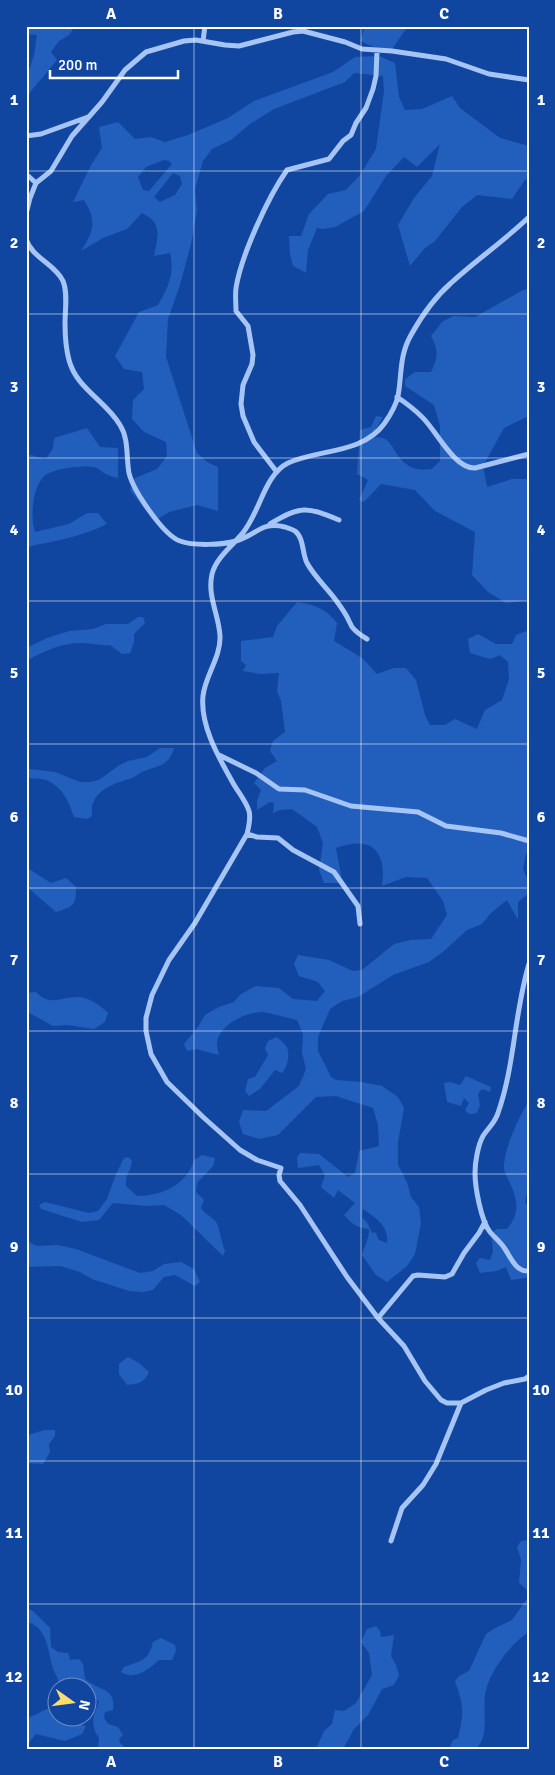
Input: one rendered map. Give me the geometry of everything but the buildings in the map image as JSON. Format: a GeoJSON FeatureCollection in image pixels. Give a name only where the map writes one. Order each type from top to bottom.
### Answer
{"type":"FeatureCollection","features":[{"type":"Feature","properties":{"kind":"street"},"geometry":{"type":"LineString","coordinates":[[204,41],[205,26]]}},
{"type":"Feature","properties":{"kind":"street"},"geometry":{"type":"LineString","coordinates":[[26,214],[36,183],[51,171],[72,136],[90,116],[125,70],[146,52],[184,41],[204,41],[239,46],[303,31],[345,42],[362,49],[392,51],[446,59],[489,74],[529,80]]}},
{"type":"Feature","properties":{"kind":"street"},"geometry":{"type":"LineString","coordinates":[[276,471],[250,436],[242,410],[243,385],[252,364],[253,355],[248,326],[238,316],[236,311],[236,286],[249,246],[287,170],[329,159],[343,140],[351,134],[366,108],[373,89],[376,76],[377,51]]}},
{"type":"Feature","properties":{"kind":"street"},"geometry":{"type":"LineString","coordinates":[[26,136],[41,134],[90,116]]}},
{"type":"Feature","properties":{"kind":"street"},"geometry":{"type":"LineString","coordinates":[[26,174],[36,183]]}},
{"type":"Feature","properties":{"kind":"street"},"geometry":{"type":"LineString","coordinates":[[529,217],[451,283],[424,314],[410,337],[401,361],[398,397],[385,423],[369,439],[292,462],[276,471],[268,484],[254,517],[215,566],[212,576],[212,595],[220,636],[204,692],[203,707],[211,738],[248,808],[250,817],[247,834],[195,923],[169,960],[156,984],[146,1018],[148,1044],[157,1067],[167,1082],[203,1117],[248,1155],[281,1168],[278,1175],[280,1180],[300,1206],[347,1277],[378,1318],[404,1346],[435,1394],[447,1403],[461,1403],[492,1388],[514,1380],[525,1379],[529,1376]]}},
{"type":"Feature","properties":{"kind":"street"},"geometry":{"type":"LineString","coordinates":[[26,239],[33,252],[56,271],[65,287],[65,325],[71,367],[78,379],[114,416],[121,426],[131,481],[140,498],[167,533],[176,540],[195,544],[236,541],[269,525],[284,515],[304,509],[339,520]]}},
{"type":"Feature","properties":{"kind":"street"},"geometry":{"type":"LineString","coordinates":[[398,397],[422,417],[447,448],[468,468],[475,468],[529,454]]}},
{"type":"Feature","properties":{"kind":"street"},"geometry":{"type":"LineString","coordinates":[[269,525],[276,524],[290,528],[298,533],[307,563],[338,602],[351,626],[367,639]]}},
{"type":"Feature","properties":{"kind":"street"},"geometry":{"type":"LineString","coordinates":[[219,755],[256,773],[279,789],[305,790],[350,806],[418,812],[446,826],[501,833],[529,841]]}},
{"type":"Feature","properties":{"kind":"street"},"geometry":{"type":"LineString","coordinates":[[247,834],[257,837],[278,838],[293,850],[334,872],[358,906],[360,924]]}},
{"type":"Feature","properties":{"kind":"street"},"geometry":{"type":"LineString","coordinates":[[529,964],[518,1015],[512,1061],[495,1120],[483,1136],[476,1163],[476,1184],[485,1222],[490,1232],[500,1241],[518,1267],[529,1271]]}},
{"type":"Feature","properties":{"kind":"street"},"geometry":{"type":"LineString","coordinates":[[378,1318],[413,1276],[445,1277],[452,1274],[485,1222]]}},
{"type":"Feature","properties":{"kind":"street"},"geometry":{"type":"LineString","coordinates":[[479,1233],[490,1232]]}},
{"type":"Feature","properties":{"kind":"street"},"geometry":{"type":"LineString","coordinates":[[392,1542],[402,1508],[423,1485],[436,1464],[461,1403]]}},
{"type":"Feature","properties":{"kind":"shaded area"},"geometry":{"type":"Polygon","coordinates":[[[26,26],[75,26],[69,35],[59,41],[51,52],[57,60],[26,97],[26,79],[34,55],[37,35],[26,34],[26,26]]]}},
{"type":"Feature","properties":{"kind":"shaded area"},"geometry":{"type":"Polygon","coordinates":[[[365,26],[408,26],[392,49],[381,50],[360,41],[365,26]]]}},
{"type":"Feature","properties":{"kind":"shaded area"},"geometry":{"type":"Polygon","coordinates":[[[379,56],[395,63],[399,97],[405,110],[422,109],[452,96],[460,108],[500,138],[529,146],[529,178],[525,180],[512,199],[477,195],[462,207],[435,241],[424,249],[410,266],[398,225],[414,198],[432,176],[440,144],[417,167],[404,157],[386,176],[364,211],[335,227],[317,228],[308,250],[306,273],[293,266],[289,236],[301,236],[309,214],[328,194],[346,190],[360,175],[376,149],[384,91],[383,76],[354,73],[345,82],[274,109],[250,124],[231,140],[212,149],[203,161],[195,189],[197,211],[191,244],[180,285],[168,319],[166,357],[197,453],[207,462],[218,467],[218,511],[197,505],[169,512],[158,519],[144,508],[130,490],[135,478],[157,469],[167,456],[166,442],[144,432],[132,419],[133,400],[144,389],[142,372],[124,369],[115,356],[139,312],[158,305],[165,292],[170,280],[172,267],[170,253],[154,256],[157,236],[156,226],[149,217],[142,213],[127,229],[103,238],[81,251],[89,238],[92,220],[84,200],[73,202],[91,165],[102,148],[99,127],[118,122],[135,139],[151,137],[165,142],[188,135],[228,118],[254,101],[333,72],[355,57],[379,56]],[[164,160],[146,167],[138,177],[143,190],[149,191],[172,164],[164,160]],[[173,173],[154,197],[160,202],[175,195],[182,184],[180,176],[173,173]]]}},
{"type":"Feature","properties":{"kind":"shaded area"},"geometry":{"type":"Polygon","coordinates":[[[529,289],[529,416],[504,428],[483,466],[487,487],[512,479],[529,479],[529,600],[506,603],[488,592],[472,575],[475,532],[435,511],[415,490],[381,484],[364,502],[359,500],[368,480],[357,474],[360,430],[371,427],[376,416],[383,417],[370,439],[377,437],[387,440],[401,459],[412,467],[432,469],[440,461],[440,426],[434,405],[405,386],[405,379],[415,372],[431,372],[437,354],[431,336],[442,322],[453,316],[475,317],[523,290],[529,289]]]}},
{"type":"Feature","properties":{"kind":"shaded area"},"geometry":{"type":"Polygon","coordinates":[[[87,428],[100,447],[118,448],[118,478],[88,466],[63,469],[47,474],[38,485],[35,493],[33,526],[35,532],[69,524],[87,513],[98,513],[107,524],[79,535],[31,546],[26,550],[26,454],[46,459],[53,448],[54,438],[87,428]]]}},
{"type":"Feature","properties":{"kind":"shaded area"},"geometry":{"type":"Polygon","coordinates":[[[297,602],[319,608],[337,623],[334,641],[362,658],[377,674],[394,668],[406,668],[416,680],[425,715],[430,725],[445,725],[455,719],[477,729],[485,710],[502,700],[509,679],[508,662],[500,655],[490,659],[470,653],[468,639],[478,634],[496,644],[512,644],[516,635],[529,630],[529,852],[526,854],[523,869],[529,883],[529,893],[518,902],[518,920],[507,900],[491,913],[482,924],[467,930],[429,962],[393,975],[358,997],[342,1001],[330,1009],[318,1037],[318,1051],[331,1077],[336,1080],[382,1086],[398,1097],[404,1108],[398,1142],[398,1165],[407,1182],[411,1197],[419,1207],[421,1223],[415,1254],[407,1266],[387,1282],[376,1275],[362,1255],[369,1229],[355,1225],[344,1215],[355,1203],[338,1190],[334,1198],[321,1187],[325,1175],[319,1165],[298,1168],[297,1158],[300,1153],[319,1154],[348,1177],[355,1173],[359,1151],[379,1146],[378,1125],[373,1108],[336,1096],[316,1097],[278,1135],[259,1139],[243,1134],[239,1122],[243,1110],[266,1111],[299,1086],[306,1069],[302,1053],[303,1034],[297,1020],[262,1012],[241,1017],[222,1031],[217,1044],[219,1055],[196,1049],[187,1051],[184,1044],[205,1015],[219,1007],[234,1002],[241,994],[256,986],[279,988],[293,999],[317,1001],[325,991],[318,982],[299,976],[294,964],[298,955],[329,960],[353,971],[362,970],[394,944],[411,940],[431,939],[447,915],[443,901],[427,878],[406,877],[382,886],[382,863],[374,849],[367,845],[359,843],[348,844],[336,848],[341,875],[340,883],[324,883],[319,870],[323,843],[317,827],[292,809],[273,813],[274,803],[270,802],[257,810],[257,801],[261,790],[254,783],[265,768],[277,761],[270,751],[273,741],[285,732],[281,701],[277,691],[279,673],[260,674],[243,671],[246,665],[241,661],[241,641],[273,637],[277,626],[297,602]],[[363,1209],[362,1217],[372,1233],[375,1232],[379,1240],[387,1243],[384,1227],[377,1219],[363,1209]]]}},
{"type":"Feature","properties":{"kind":"shaded area"},"geometry":{"type":"Polygon","coordinates":[[[138,617],[143,617],[145,623],[134,634],[134,642],[130,653],[122,654],[110,645],[74,643],[53,648],[26,661],[26,648],[47,638],[69,631],[93,629],[106,624],[128,624],[138,617]]]}},
{"type":"Feature","properties":{"kind":"shaded area"},"geometry":{"type":"Polygon","coordinates":[[[160,748],[174,748],[166,762],[104,789],[93,803],[92,816],[87,819],[74,817],[61,791],[52,783],[44,779],[26,778],[26,769],[30,769],[55,772],[80,782],[99,780],[118,766],[128,761],[147,757],[160,748]]]}},
{"type":"Feature","properties":{"kind":"shaded area"},"geometry":{"type":"Polygon","coordinates":[[[26,867],[51,883],[66,878],[76,887],[73,904],[56,912],[26,886],[26,867]]]}},
{"type":"Feature","properties":{"kind":"shaded area"},"geometry":{"type":"Polygon","coordinates":[[[36,992],[41,997],[51,1000],[81,997],[90,1000],[108,1013],[105,1022],[94,1029],[67,1025],[53,1026],[26,1011],[26,993],[36,992]]]}},
{"type":"Feature","properties":{"kind":"shaded area"},"geometry":{"type":"Polygon","coordinates":[[[277,1037],[287,1049],[288,1060],[285,1068],[282,1073],[275,1070],[260,1089],[249,1096],[245,1091],[248,1079],[255,1077],[268,1055],[265,1048],[268,1041],[277,1037]]]}},
{"type":"Feature","properties":{"kind":"shaded area"},"geometry":{"type":"Polygon","coordinates":[[[466,1076],[491,1087],[490,1092],[482,1089],[478,1094],[480,1105],[477,1113],[469,1114],[465,1110],[469,1103],[464,1098],[461,1106],[447,1102],[444,1083],[450,1082],[460,1085],[466,1076]]]}},
{"type":"Feature","properties":{"kind":"shaded area"},"geometry":{"type":"Polygon","coordinates":[[[529,1101],[529,1183],[525,1203],[529,1204],[529,1276],[511,1280],[506,1267],[496,1271],[480,1273],[476,1263],[480,1258],[490,1260],[493,1251],[491,1233],[497,1229],[507,1229],[516,1212],[516,1201],[513,1189],[504,1171],[504,1162],[512,1134],[529,1101]]]}},
{"type":"Feature","properties":{"kind":"shaded area"},"geometry":{"type":"Polygon","coordinates":[[[202,1155],[215,1158],[213,1166],[197,1183],[196,1192],[204,1200],[201,1208],[217,1224],[225,1251],[223,1256],[181,1215],[164,1205],[147,1206],[113,1203],[99,1220],[82,1222],[41,1209],[39,1205],[45,1202],[89,1213],[98,1211],[107,1199],[124,1158],[128,1157],[132,1161],[126,1178],[126,1186],[137,1196],[155,1194],[179,1182],[191,1169],[194,1160],[202,1155]]]}},
{"type":"Feature","properties":{"kind":"shaded area"},"geometry":{"type":"Polygon","coordinates":[[[26,1241],[37,1246],[57,1245],[76,1249],[140,1273],[153,1271],[164,1264],[181,1262],[194,1269],[200,1282],[195,1286],[175,1275],[164,1277],[153,1290],[142,1292],[129,1291],[60,1266],[26,1267],[26,1241]]]}},
{"type":"Feature","properties":{"kind":"shaded area"},"geometry":{"type":"Polygon","coordinates":[[[128,1357],[139,1363],[149,1372],[145,1379],[140,1382],[127,1385],[119,1374],[119,1364],[128,1357]]]}},
{"type":"Feature","properties":{"kind":"shaded area"},"geometry":{"type":"Polygon","coordinates":[[[45,1430],[55,1430],[55,1436],[49,1444],[50,1452],[43,1464],[26,1463],[26,1438],[31,1434],[45,1430]]]}},
{"type":"Feature","properties":{"kind":"shaded area"},"geometry":{"type":"Polygon","coordinates":[[[529,1540],[529,1596],[526,1589],[519,1583],[521,1560],[517,1547],[521,1541],[529,1540]]]}},
{"type":"Feature","properties":{"kind":"shaded area"},"geometry":{"type":"Polygon","coordinates":[[[529,1596],[529,1632],[509,1649],[497,1665],[486,1690],[484,1729],[481,1743],[476,1749],[449,1749],[453,1740],[458,1738],[462,1715],[460,1697],[455,1681],[459,1676],[469,1671],[486,1634],[512,1620],[529,1596]]]}},
{"type":"Feature","properties":{"kind":"shaded area"},"geometry":{"type":"Polygon","coordinates":[[[26,1608],[33,1611],[50,1628],[51,1647],[58,1652],[68,1653],[70,1660],[79,1659],[83,1664],[85,1678],[58,1678],[42,1633],[33,1624],[26,1622],[26,1608]]]}},
{"type":"Feature","properties":{"kind":"shaded area"},"geometry":{"type":"Polygon","coordinates":[[[376,1626],[380,1631],[381,1637],[394,1635],[391,1656],[399,1675],[394,1685],[382,1689],[368,1715],[354,1729],[343,1749],[316,1749],[324,1731],[332,1724],[335,1710],[344,1711],[356,1703],[372,1675],[369,1653],[361,1642],[367,1629],[376,1626]]]}},
{"type":"Feature","properties":{"kind":"shaded area"},"geometry":{"type":"Polygon","coordinates":[[[161,1638],[175,1645],[176,1651],[172,1660],[159,1660],[137,1675],[121,1672],[124,1667],[146,1657],[153,1642],[161,1638]]]}},
{"type":"Feature","properties":{"kind":"shaded area"},"geometry":{"type":"Polygon","coordinates":[[[98,1687],[112,1697],[113,1710],[105,1712],[104,1718],[108,1724],[118,1727],[123,1735],[119,1739],[120,1743],[127,1749],[98,1749],[99,1738],[94,1728],[98,1728],[98,1687]]]}},
{"type":"Feature","properties":{"kind":"shaded area"},"geometry":{"type":"Polygon","coordinates":[[[48,1708],[48,1728],[85,1728],[82,1734],[65,1741],[36,1734],[26,1746],[26,1719],[48,1708]]]}}]}
